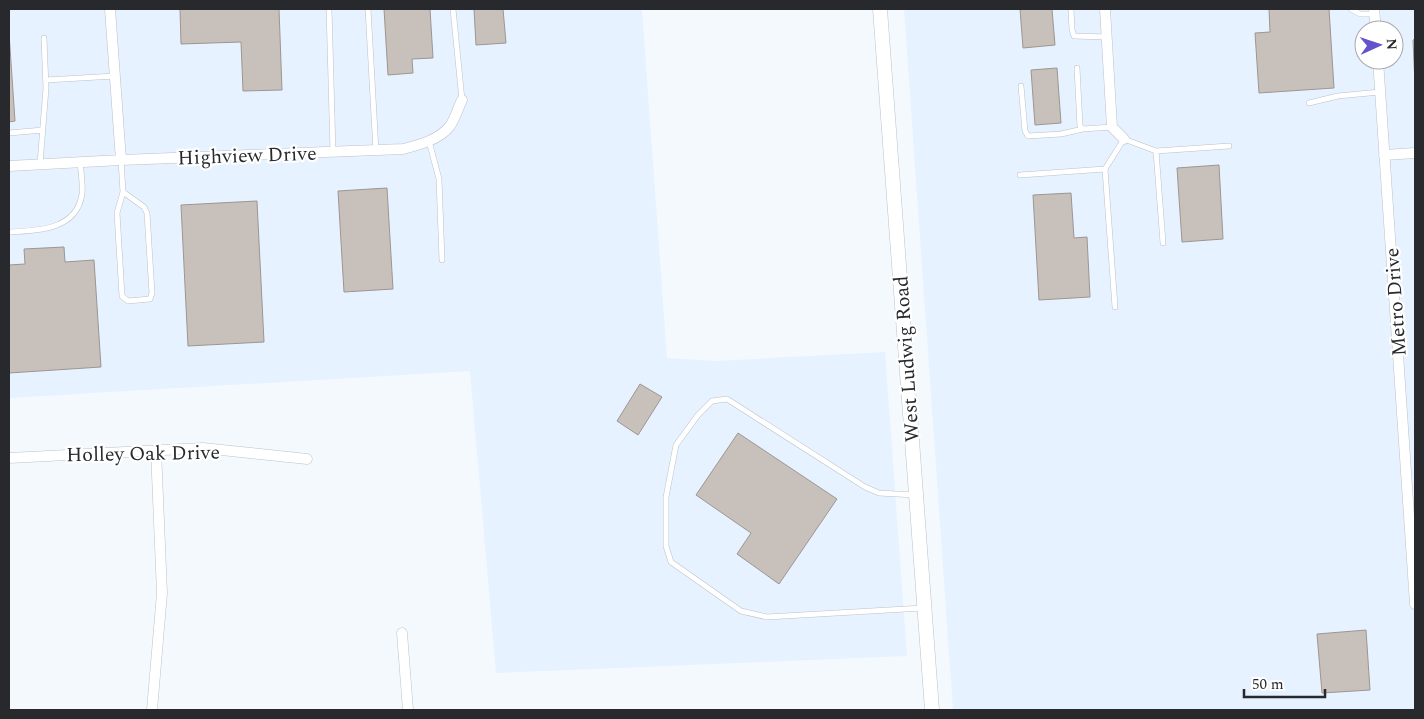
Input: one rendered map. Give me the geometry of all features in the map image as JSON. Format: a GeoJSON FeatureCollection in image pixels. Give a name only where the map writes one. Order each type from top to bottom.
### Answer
{"type":"FeatureCollection","features":[{"type":"Feature","properties":{"kind":"main road","name":"West Ludwig Road"},"geometry":{"type":"LineString","coordinates":[[880,9],[932,710]]}},
{"type":"Feature","properties":{"kind":"street"},"geometry":{"type":"LineString","coordinates":[[110,9],[121,160]]}},
{"type":"Feature","properties":{"kind":"street"},"geometry":{"type":"LineString","coordinates":[[1105,9],[1112,127],[1124,139]]}},
{"type":"Feature","properties":{"kind":"street","name":"Metro Drive"},"geometry":{"type":"LineString","coordinates":[[1379,70],[1415,604]]}},
{"type":"Feature","properties":{"kind":"street","name":"Highview Drive"},"geometry":{"type":"LineString","coordinates":[[9,166],[403,149],[429,141],[442,133],[451,125],[462,100]]}},
{"type":"Feature","properties":{"kind":"street"},"geometry":{"type":"LineString","coordinates":[[1384,154],[1415,153]]}},
{"type":"Feature","properties":{"kind":"street","name":"Holley Oak Drive"},"geometry":{"type":"LineString","coordinates":[[9,458],[203,448],[307,459]]}},
{"type":"Feature","properties":{"kind":"street"},"geometry":{"type":"LineString","coordinates":[[152,710],[162,593],[156,450]]}},
{"type":"Feature","properties":{"kind":"street"},"geometry":{"type":"LineString","coordinates":[[402,633],[408,710]]}},
{"type":"Feature","properties":{"kind":"lane"},"geometry":{"type":"LineString","coordinates":[[329,9],[333,152]]}},
{"type":"Feature","properties":{"kind":"lane"},"geometry":{"type":"LineString","coordinates":[[368,9],[376,151]]}},
{"type":"Feature","properties":{"kind":"lane"},"geometry":{"type":"LineString","coordinates":[[453,9],[462,100]]}},
{"type":"Feature","properties":{"kind":"lane"},"geometry":{"type":"LineString","coordinates":[[1072,9],[1074,36],[1106,37]]}},
{"type":"Feature","properties":{"kind":"lane"},"geometry":{"type":"LineString","coordinates":[[1351,9],[1360,14],[1374,11]]}},
{"type":"Feature","properties":{"kind":"lane"},"geometry":{"type":"LineString","coordinates":[[40,164],[46,80],[44,38]]}},
{"type":"Feature","properties":{"kind":"lane"},"geometry":{"type":"LineString","coordinates":[[1077,68],[1080,126],[1083,129]]}},
{"type":"Feature","properties":{"kind":"lane"},"geometry":{"type":"LineString","coordinates":[[46,80],[115,76]]}},
{"type":"Feature","properties":{"kind":"lane"},"geometry":{"type":"LineString","coordinates":[[1021,86],[1025,131],[1028,136],[1062,134],[1083,129],[1112,127]]}},
{"type":"Feature","properties":{"kind":"lane"},"geometry":{"type":"LineString","coordinates":[[1310,103],[1338,96],[1380,92]]}},
{"type":"Feature","properties":{"kind":"lane"},"geometry":{"type":"LineString","coordinates":[[9,133],[43,130]]}},
{"type":"Feature","properties":{"kind":"lane"},"geometry":{"type":"LineString","coordinates":[[1116,307],[1105,169],[1124,139],[1156,151],[1229,146]]}},
{"type":"Feature","properties":{"kind":"lane"},"geometry":{"type":"LineString","coordinates":[[429,141],[439,179],[442,260]]}},
{"type":"Feature","properties":{"kind":"lane"},"geometry":{"type":"LineString","coordinates":[[1156,151],[1164,243]]}},
{"type":"Feature","properties":{"kind":"lane"},"geometry":{"type":"LineString","coordinates":[[121,160],[123,192],[117,213],[122,296],[128,301],[150,299],[152,293],[147,213],[144,208],[123,192]]}},
{"type":"Feature","properties":{"kind":"lane"},"geometry":{"type":"LineString","coordinates":[[9,232],[53,228],[64,223],[79,205],[82,193],[80,162]]}},
{"type":"Feature","properties":{"kind":"lane"},"geometry":{"type":"LineString","coordinates":[[1020,175],[1105,169]]}},
{"type":"Feature","properties":{"kind":"lane"},"geometry":{"type":"LineString","coordinates":[[916,495],[879,494],[726,399],[712,401],[698,415],[676,446],[666,497],[666,546],[671,562],[741,611],[767,617],[923,608]]}},
{"type":"Feature","properties":{"kind":"shaded area"},"geometry":{"type":"Polygon","coordinates":[[[9,9],[642,9],[667,358],[716,361],[885,352],[907,656],[496,673],[470,371],[9,398],[9,9]]]}},
{"type":"Feature","properties":{"kind":"shaded area"},"geometry":{"type":"Polygon","coordinates":[[[904,9],[1415,9],[1415,710],[953,710],[904,9]]]}},
{"type":"Feature","properties":{"kind":"building"},"geometry":{"type":"Polygon","coordinates":[[[180,9],[279,9],[282,90],[243,91],[241,42],[181,44],[180,9]]]}},
{"type":"Feature","properties":{"kind":"building"},"geometry":{"type":"Polygon","coordinates":[[[384,9],[430,9],[433,58],[412,59],[413,73],[388,75],[384,9]]]}},
{"type":"Feature","properties":{"kind":"building"},"geometry":{"type":"Polygon","coordinates":[[[474,9],[503,9],[506,43],[476,45],[474,9]]]}},
{"type":"Feature","properties":{"kind":"building"},"geometry":{"type":"Polygon","coordinates":[[[1020,9],[1052,9],[1055,45],[1023,48],[1020,9]]]}},
{"type":"Feature","properties":{"kind":"building"},"geometry":{"type":"Polygon","coordinates":[[[1269,9],[1329,9],[1334,88],[1259,93],[1255,33],[1270,32],[1269,9]]]}},
{"type":"Feature","properties":{"kind":"building"},"geometry":{"type":"Polygon","coordinates":[[[9,33],[15,121],[9,122],[9,33]]]}},
{"type":"Feature","properties":{"kind":"building"},"geometry":{"type":"Polygon","coordinates":[[[1415,39],[1415,85],[1413,40],[1415,39]]]}},
{"type":"Feature","properties":{"kind":"building"},"geometry":{"type":"Polygon","coordinates":[[[1057,68],[1061,123],[1035,125],[1031,70],[1057,68]]]}},
{"type":"Feature","properties":{"kind":"building"},"geometry":{"type":"Polygon","coordinates":[[[1219,165],[1223,239],[1182,242],[1177,168],[1219,165]]]}},
{"type":"Feature","properties":{"kind":"building"},"geometry":{"type":"Polygon","coordinates":[[[387,188],[393,289],[344,292],[338,191],[387,188]]]}},
{"type":"Feature","properties":{"kind":"building"},"geometry":{"type":"Polygon","coordinates":[[[1071,193],[1074,238],[1087,237],[1090,297],[1039,300],[1033,195],[1071,193]]]}},
{"type":"Feature","properties":{"kind":"building"},"geometry":{"type":"Polygon","coordinates":[[[257,201],[264,342],[188,346],[181,205],[257,201]]]}},
{"type":"Feature","properties":{"kind":"building"},"geometry":{"type":"Polygon","coordinates":[[[64,247],[65,262],[94,260],[101,367],[9,373],[9,265],[25,264],[24,249],[64,247]]]}},
{"type":"Feature","properties":{"kind":"building"},"geometry":{"type":"Polygon","coordinates":[[[640,384],[662,397],[638,435],[617,421],[640,384]]]}},
{"type":"Feature","properties":{"kind":"building"},"geometry":{"type":"Polygon","coordinates":[[[738,433],[837,499],[779,584],[737,554],[751,533],[696,495],[738,433]]]}},
{"type":"Feature","properties":{"kind":"building"},"geometry":{"type":"Polygon","coordinates":[[[1366,630],[1370,690],[1322,693],[1317,634],[1366,630]]]}}]}
